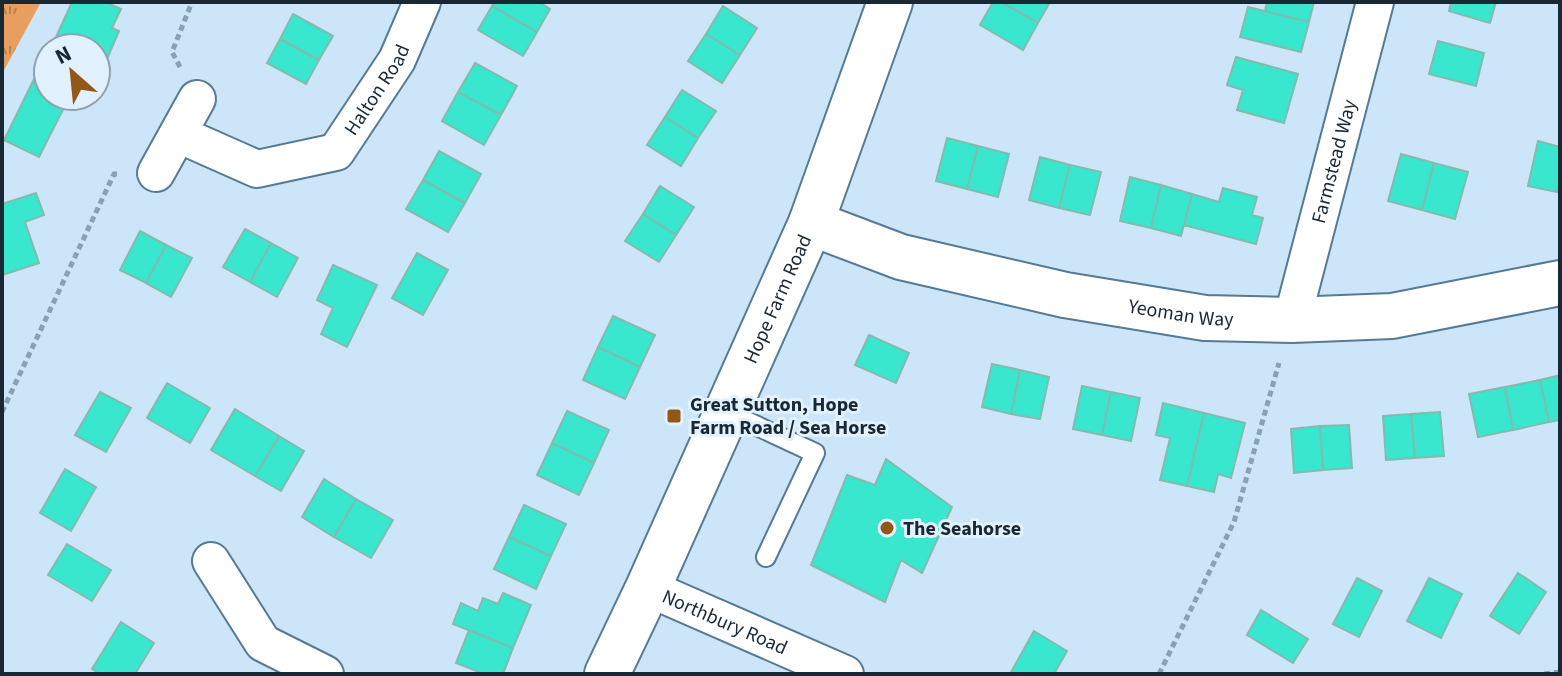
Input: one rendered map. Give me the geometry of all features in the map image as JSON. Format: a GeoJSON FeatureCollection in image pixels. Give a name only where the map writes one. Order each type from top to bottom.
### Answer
{"type":"FeatureCollection","features":[{"type":"Feature","properties":{"kind":"street","name":"Halton Road"},"geometry":{"type":"LineString","coordinates":[[178,134],[257,169],[336,152],[397,60],[422,2]]}},
{"type":"Feature","properties":{"kind":"street","name":"Hope Farm Road"},"geometry":{"type":"LineString","coordinates":[[607,674],[811,223],[890,2]]}},
{"type":"Feature","properties":{"kind":"street","name":"Farmstead Way"},"geometry":{"type":"LineString","coordinates":[[1292,320],[1375,2]]}},
{"type":"Feature","properties":{"kind":"street"},"geometry":{"type":"LineString","coordinates":[[156,173],[197,99]]}},
{"type":"Feature","properties":{"kind":"street","name":"Yeoman Way"},"geometry":{"type":"LineString","coordinates":[[811,223],[901,257],[1065,295],[1205,318],[1292,320],[1392,316],[1560,283]]}},
{"type":"Feature","properties":{"kind":"street"},"geometry":{"type":"LineString","coordinates":[[211,561],[263,643],[325,674]]}},
{"type":"Feature","properties":{"kind":"street","name":"Northbury Road"},"geometry":{"type":"LineString","coordinates":[[648,588],[845,674]]}},
{"type":"Feature","properties":{"kind":"lane"},"geometry":{"type":"LineString","coordinates":[[727,412],[815,453],[766,557]]}},
{"type":"Feature","properties":{"kind":"path"},"geometry":{"type":"LineString","coordinates":[[192,2],[172,52],[197,99]]}},
{"type":"Feature","properties":{"kind":"path"},"geometry":{"type":"LineString","coordinates":[[2,412],[114,174],[156,173]]}},
{"type":"Feature","properties":{"kind":"path"},"geometry":{"type":"LineString","coordinates":[[1159,674],[1234,522],[1292,320]]}},
{"type":"Feature","properties":{"kind":"path"},"geometry":{"type":"LineString","coordinates":[[1544,674],[1560,672]]}},
{"type":"Feature","properties":{"kind":"green space"},"geometry":{"type":"Polygon","coordinates":[[[2,2],[41,2],[2,74],[2,2]]]}},
{"type":"Feature","properties":{"kind":"building"},"geometry":{"type":"Polygon","coordinates":[[[72,2],[105,2],[121,9],[112,28],[119,31],[112,47],[112,32],[58,32],[72,2]]]}},
{"type":"Feature","properties":{"kind":"building"},"geometry":{"type":"Polygon","coordinates":[[[495,2],[539,2],[550,9],[537,32],[492,6],[495,2]]]}},
{"type":"Feature","properties":{"kind":"building"},"geometry":{"type":"Polygon","coordinates":[[[993,2],[1001,2],[1038,23],[1023,50],[980,25],[993,2]]]}},
{"type":"Feature","properties":{"kind":"building"},"geometry":{"type":"Polygon","coordinates":[[[1001,2],[1050,2],[1038,23],[1001,2]]]}},
{"type":"Feature","properties":{"kind":"building"},"geometry":{"type":"Polygon","coordinates":[[[1267,2],[1314,2],[1309,22],[1265,11],[1267,2]]]}},
{"type":"Feature","properties":{"kind":"building"},"geometry":{"type":"Polygon","coordinates":[[[1451,2],[1496,2],[1490,23],[1449,11],[1451,2]]]}},
{"type":"Feature","properties":{"kind":"building"},"geometry":{"type":"Polygon","coordinates":[[[492,6],[537,32],[523,56],[478,30],[492,6]]]}},
{"type":"Feature","properties":{"kind":"building"},"geometry":{"type":"Polygon","coordinates":[[[723,6],[757,28],[740,55],[706,34],[723,6]]]}},
{"type":"Feature","properties":{"kind":"building"},"geometry":{"type":"Polygon","coordinates":[[[1248,7],[1309,22],[1301,52],[1240,37],[1248,7]]]}},
{"type":"Feature","properties":{"kind":"building"},"geometry":{"type":"Polygon","coordinates":[[[293,14],[333,36],[319,60],[280,39],[293,14]]]}},
{"type":"Feature","properties":{"kind":"building"},"geometry":{"type":"Polygon","coordinates":[[[706,34],[740,55],[722,83],[688,61],[706,34]]]}},
{"type":"Feature","properties":{"kind":"building"},"geometry":{"type":"Polygon","coordinates":[[[280,39],[319,60],[306,84],[267,63],[280,39]]]}},
{"type":"Feature","properties":{"kind":"building"},"geometry":{"type":"Polygon","coordinates":[[[1438,41],[1484,53],[1476,86],[1429,74],[1438,41]]]}},
{"type":"Feature","properties":{"kind":"building"},"geometry":{"type":"Polygon","coordinates":[[[1236,57],[1298,74],[1284,123],[1237,110],[1243,90],[1227,85],[1236,57]]]}},
{"type":"Feature","properties":{"kind":"building"},"geometry":{"type":"Polygon","coordinates":[[[475,63],[517,86],[501,115],[458,92],[475,63]]]}},
{"type":"Feature","properties":{"kind":"building"},"geometry":{"type":"Polygon","coordinates":[[[32,83],[32,112],[62,112],[39,157],[4,140],[32,83]]]}},
{"type":"Feature","properties":{"kind":"building"},"geometry":{"type":"Polygon","coordinates":[[[682,90],[716,111],[698,138],[665,117],[682,90]]]}},
{"type":"Feature","properties":{"kind":"building"},"geometry":{"type":"Polygon","coordinates":[[[458,92],[501,115],[484,145],[442,121],[458,92]]]}},
{"type":"Feature","properties":{"kind":"building"},"geometry":{"type":"Polygon","coordinates":[[[665,117],[698,138],[681,166],[647,145],[665,117]]]}},
{"type":"Feature","properties":{"kind":"building"},"geometry":{"type":"Polygon","coordinates":[[[947,138],[978,146],[967,189],[936,181],[947,138]]]}},
{"type":"Feature","properties":{"kind":"building"},"geometry":{"type":"Polygon","coordinates":[[[1538,141],[1560,147],[1557,192],[1528,186],[1538,141]]]}},
{"type":"Feature","properties":{"kind":"building"},"geometry":{"type":"Polygon","coordinates":[[[978,146],[1009,154],[998,197],[967,189],[978,146]]]}},
{"type":"Feature","properties":{"kind":"building"},"geometry":{"type":"Polygon","coordinates":[[[439,151],[481,174],[465,203],[423,180],[439,151]]]}},
{"type":"Feature","properties":{"kind":"building"},"geometry":{"type":"Polygon","coordinates":[[[1401,154],[1434,163],[1422,210],[1388,201],[1401,154]]]}},
{"type":"Feature","properties":{"kind":"building"},"geometry":{"type":"Polygon","coordinates":[[[1040,157],[1070,165],[1059,208],[1029,200],[1040,157]]]}},
{"type":"Feature","properties":{"kind":"building"},"geometry":{"type":"Polygon","coordinates":[[[1434,163],[1468,172],[1455,219],[1422,210],[1434,163]]]}},
{"type":"Feature","properties":{"kind":"building"},"geometry":{"type":"Polygon","coordinates":[[[1070,165],[1101,172],[1090,215],[1059,208],[1070,165]]]}},
{"type":"Feature","properties":{"kind":"building"},"geometry":{"type":"Polygon","coordinates":[[[1130,177],[1161,185],[1151,228],[1120,221],[1130,177]]]}},
{"type":"Feature","properties":{"kind":"building"},"geometry":{"type":"Polygon","coordinates":[[[423,180],[465,203],[448,232],[406,209],[423,180]]]}},
{"type":"Feature","properties":{"kind":"building"},"geometry":{"type":"Polygon","coordinates":[[[1161,185],[1192,194],[1181,236],[1151,228],[1161,185]]]}},
{"type":"Feature","properties":{"kind":"building"},"geometry":{"type":"Polygon","coordinates":[[[660,186],[694,207],[676,235],[643,214],[660,186]]]}},
{"type":"Feature","properties":{"kind":"building"},"geometry":{"type":"Polygon","coordinates":[[[1223,188],[1257,197],[1252,215],[1263,218],[1256,244],[1184,225],[1192,194],[1219,202],[1223,188]]]}},
{"type":"Feature","properties":{"kind":"building"},"geometry":{"type":"Polygon","coordinates":[[[36,193],[44,215],[25,222],[39,263],[2,275],[2,204],[36,193]]]}},
{"type":"Feature","properties":{"kind":"building"},"geometry":{"type":"Polygon","coordinates":[[[643,214],[676,235],[659,262],[625,241],[643,214]]]}},
{"type":"Feature","properties":{"kind":"building"},"geometry":{"type":"Polygon","coordinates":[[[245,229],[271,243],[250,282],[223,267],[245,229]]]}},
{"type":"Feature","properties":{"kind":"building"},"geometry":{"type":"Polygon","coordinates":[[[140,231],[166,245],[146,283],[120,270],[140,231]]]}},
{"type":"Feature","properties":{"kind":"building"},"geometry":{"type":"Polygon","coordinates":[[[271,243],[298,258],[277,297],[250,282],[271,243]]]}},
{"type":"Feature","properties":{"kind":"building"},"geometry":{"type":"Polygon","coordinates":[[[166,245],[192,258],[171,297],[146,283],[166,245]]]}},
{"type":"Feature","properties":{"kind":"building"},"geometry":{"type":"Polygon","coordinates":[[[417,253],[448,270],[423,315],[392,298],[417,253]]]}},
{"type":"Feature","properties":{"kind":"building"},"geometry":{"type":"Polygon","coordinates":[[[333,265],[377,285],[347,347],[321,334],[333,308],[317,300],[333,265]]]}},
{"type":"Feature","properties":{"kind":"building"},"geometry":{"type":"Polygon","coordinates":[[[613,316],[655,335],[640,367],[598,347],[613,316]]]}},
{"type":"Feature","properties":{"kind":"building"},"geometry":{"type":"Polygon","coordinates":[[[869,335],[909,353],[896,383],[855,365],[869,335]]]}},
{"type":"Feature","properties":{"kind":"building"},"geometry":{"type":"Polygon","coordinates":[[[598,347],[640,367],[625,399],[583,380],[598,347]]]}},
{"type":"Feature","properties":{"kind":"building"},"geometry":{"type":"Polygon","coordinates":[[[992,364],[1020,370],[1011,414],[982,407],[992,364]]]}},
{"type":"Feature","properties":{"kind":"building"},"geometry":{"type":"Polygon","coordinates":[[[1020,370],[1049,377],[1040,419],[1011,414],[1020,370]]]}},
{"type":"Feature","properties":{"kind":"building"},"geometry":{"type":"Polygon","coordinates":[[[1560,375],[1560,420],[1549,422],[1540,380],[1560,375]]]}},
{"type":"Feature","properties":{"kind":"building"},"geometry":{"type":"Polygon","coordinates":[[[1540,380],[1549,422],[1513,430],[1505,387],[1540,380]]]}},
{"type":"Feature","properties":{"kind":"building"},"geometry":{"type":"Polygon","coordinates":[[[167,383],[210,408],[190,443],[147,418],[167,383]]]}},
{"type":"Feature","properties":{"kind":"building"},"geometry":{"type":"Polygon","coordinates":[[[1082,386],[1111,392],[1102,435],[1073,429],[1082,386]]]}},
{"type":"Feature","properties":{"kind":"building"},"geometry":{"type":"Polygon","coordinates":[[[1505,387],[1513,430],[1478,437],[1469,394],[1505,387]]]}},
{"type":"Feature","properties":{"kind":"building"},"geometry":{"type":"Polygon","coordinates":[[[100,392],[131,408],[106,452],[75,435],[100,392]]]}},
{"type":"Feature","properties":{"kind":"building"},"geometry":{"type":"Polygon","coordinates":[[[1111,392],[1140,398],[1131,441],[1102,435],[1111,392]]]}},
{"type":"Feature","properties":{"kind":"building"},"geometry":{"type":"Polygon","coordinates":[[[1163,403],[1204,413],[1187,486],[1160,480],[1170,438],[1156,435],[1163,403]]]}},
{"type":"Feature","properties":{"kind":"building"},"geometry":{"type":"Polygon","coordinates":[[[235,409],[279,436],[255,476],[211,450],[235,409]]]}},
{"type":"Feature","properties":{"kind":"building"},"geometry":{"type":"Polygon","coordinates":[[[567,411],[609,430],[594,463],[552,443],[567,411]]]}},
{"type":"Feature","properties":{"kind":"building"},"geometry":{"type":"Polygon","coordinates":[[[1440,412],[1444,456],[1415,458],[1411,414],[1440,412]]]}},
{"type":"Feature","properties":{"kind":"building"},"geometry":{"type":"Polygon","coordinates":[[[1204,413],[1245,423],[1231,478],[1218,474],[1214,492],[1187,486],[1204,413]]]}},
{"type":"Feature","properties":{"kind":"building"},"geometry":{"type":"Polygon","coordinates":[[[1411,414],[1415,458],[1386,460],[1383,416],[1411,414]]]}},
{"type":"Feature","properties":{"kind":"building"},"geometry":{"type":"Polygon","coordinates":[[[1349,425],[1352,468],[1323,470],[1320,426],[1349,425]]]}},
{"type":"Feature","properties":{"kind":"building"},"geometry":{"type":"Polygon","coordinates":[[[1320,426],[1323,470],[1294,473],[1291,429],[1320,426]]]}},
{"type":"Feature","properties":{"kind":"building"},"geometry":{"type":"Polygon","coordinates":[[[279,436],[304,451],[281,491],[255,476],[279,436]]]}},
{"type":"Feature","properties":{"kind":"building"},"geometry":{"type":"Polygon","coordinates":[[[552,443],[594,463],[579,495],[537,475],[552,443]]]}},
{"type":"Feature","properties":{"kind":"building"},"geometry":{"type":"Polygon","coordinates":[[[886,459],[952,507],[922,573],[901,560],[885,602],[811,565],[847,475],[875,485],[886,459]]]}},
{"type":"Feature","properties":{"kind":"building"},"geometry":{"type":"Polygon","coordinates":[[[65,469],[96,487],[71,531],[40,513],[65,469]]]}},
{"type":"Feature","properties":{"kind":"building"},"geometry":{"type":"Polygon","coordinates":[[[324,479],[356,499],[334,537],[302,517],[324,479]]]}},
{"type":"Feature","properties":{"kind":"building"},"geometry":{"type":"Polygon","coordinates":[[[356,499],[393,520],[371,558],[334,537],[356,499]]]}},
{"type":"Feature","properties":{"kind":"building"},"geometry":{"type":"Polygon","coordinates":[[[524,505],[566,524],[551,556],[509,537],[524,505]]]}},
{"type":"Feature","properties":{"kind":"building"},"geometry":{"type":"Polygon","coordinates":[[[509,537],[551,556],[536,589],[494,569],[509,537]]]}},
{"type":"Feature","properties":{"kind":"building"},"geometry":{"type":"Polygon","coordinates":[[[67,544],[111,570],[92,601],[48,575],[67,544]]]}},
{"type":"Feature","properties":{"kind":"building"},"geometry":{"type":"Polygon","coordinates":[[[1518,573],[1546,592],[1519,634],[1490,616],[1518,573]]]}},
{"type":"Feature","properties":{"kind":"building"},"geometry":{"type":"Polygon","coordinates":[[[1357,578],[1382,591],[1359,637],[1333,624],[1357,578]]]}},
{"type":"Feature","properties":{"kind":"building"},"geometry":{"type":"Polygon","coordinates":[[[1429,578],[1462,594],[1441,638],[1407,621],[1429,578]]]}},
{"type":"Feature","properties":{"kind":"building"},"geometry":{"type":"Polygon","coordinates":[[[503,593],[531,605],[513,648],[453,624],[461,603],[478,611],[483,598],[498,604],[503,593]]]}},
{"type":"Feature","properties":{"kind":"building"},"geometry":{"type":"Polygon","coordinates":[[[1261,610],[1308,639],[1293,663],[1247,635],[1261,610]]]}},
{"type":"Feature","properties":{"kind":"building"},"geometry":{"type":"Polygon","coordinates":[[[121,622],[154,643],[135,674],[100,674],[92,669],[121,622]]]}},
{"type":"Feature","properties":{"kind":"building"},"geometry":{"type":"Polygon","coordinates":[[[469,630],[513,648],[503,674],[484,674],[456,663],[469,630]]]}},
{"type":"Feature","properties":{"kind":"building"},"geometry":{"type":"Polygon","coordinates":[[[1034,631],[1067,651],[1054,674],[1010,674],[1034,631]]]}},
{"type":"Feature","properties":{"kind":"place","name":"Great Sutton, Hope Farm Road / Sea Horse"},"geometry":{"type":"Point","coordinates":[674,416]}},
{"type":"Feature","properties":{"kind":"place","name":"The Seahorse"},"geometry":{"type":"Point","coordinates":[887,528]}}]}
